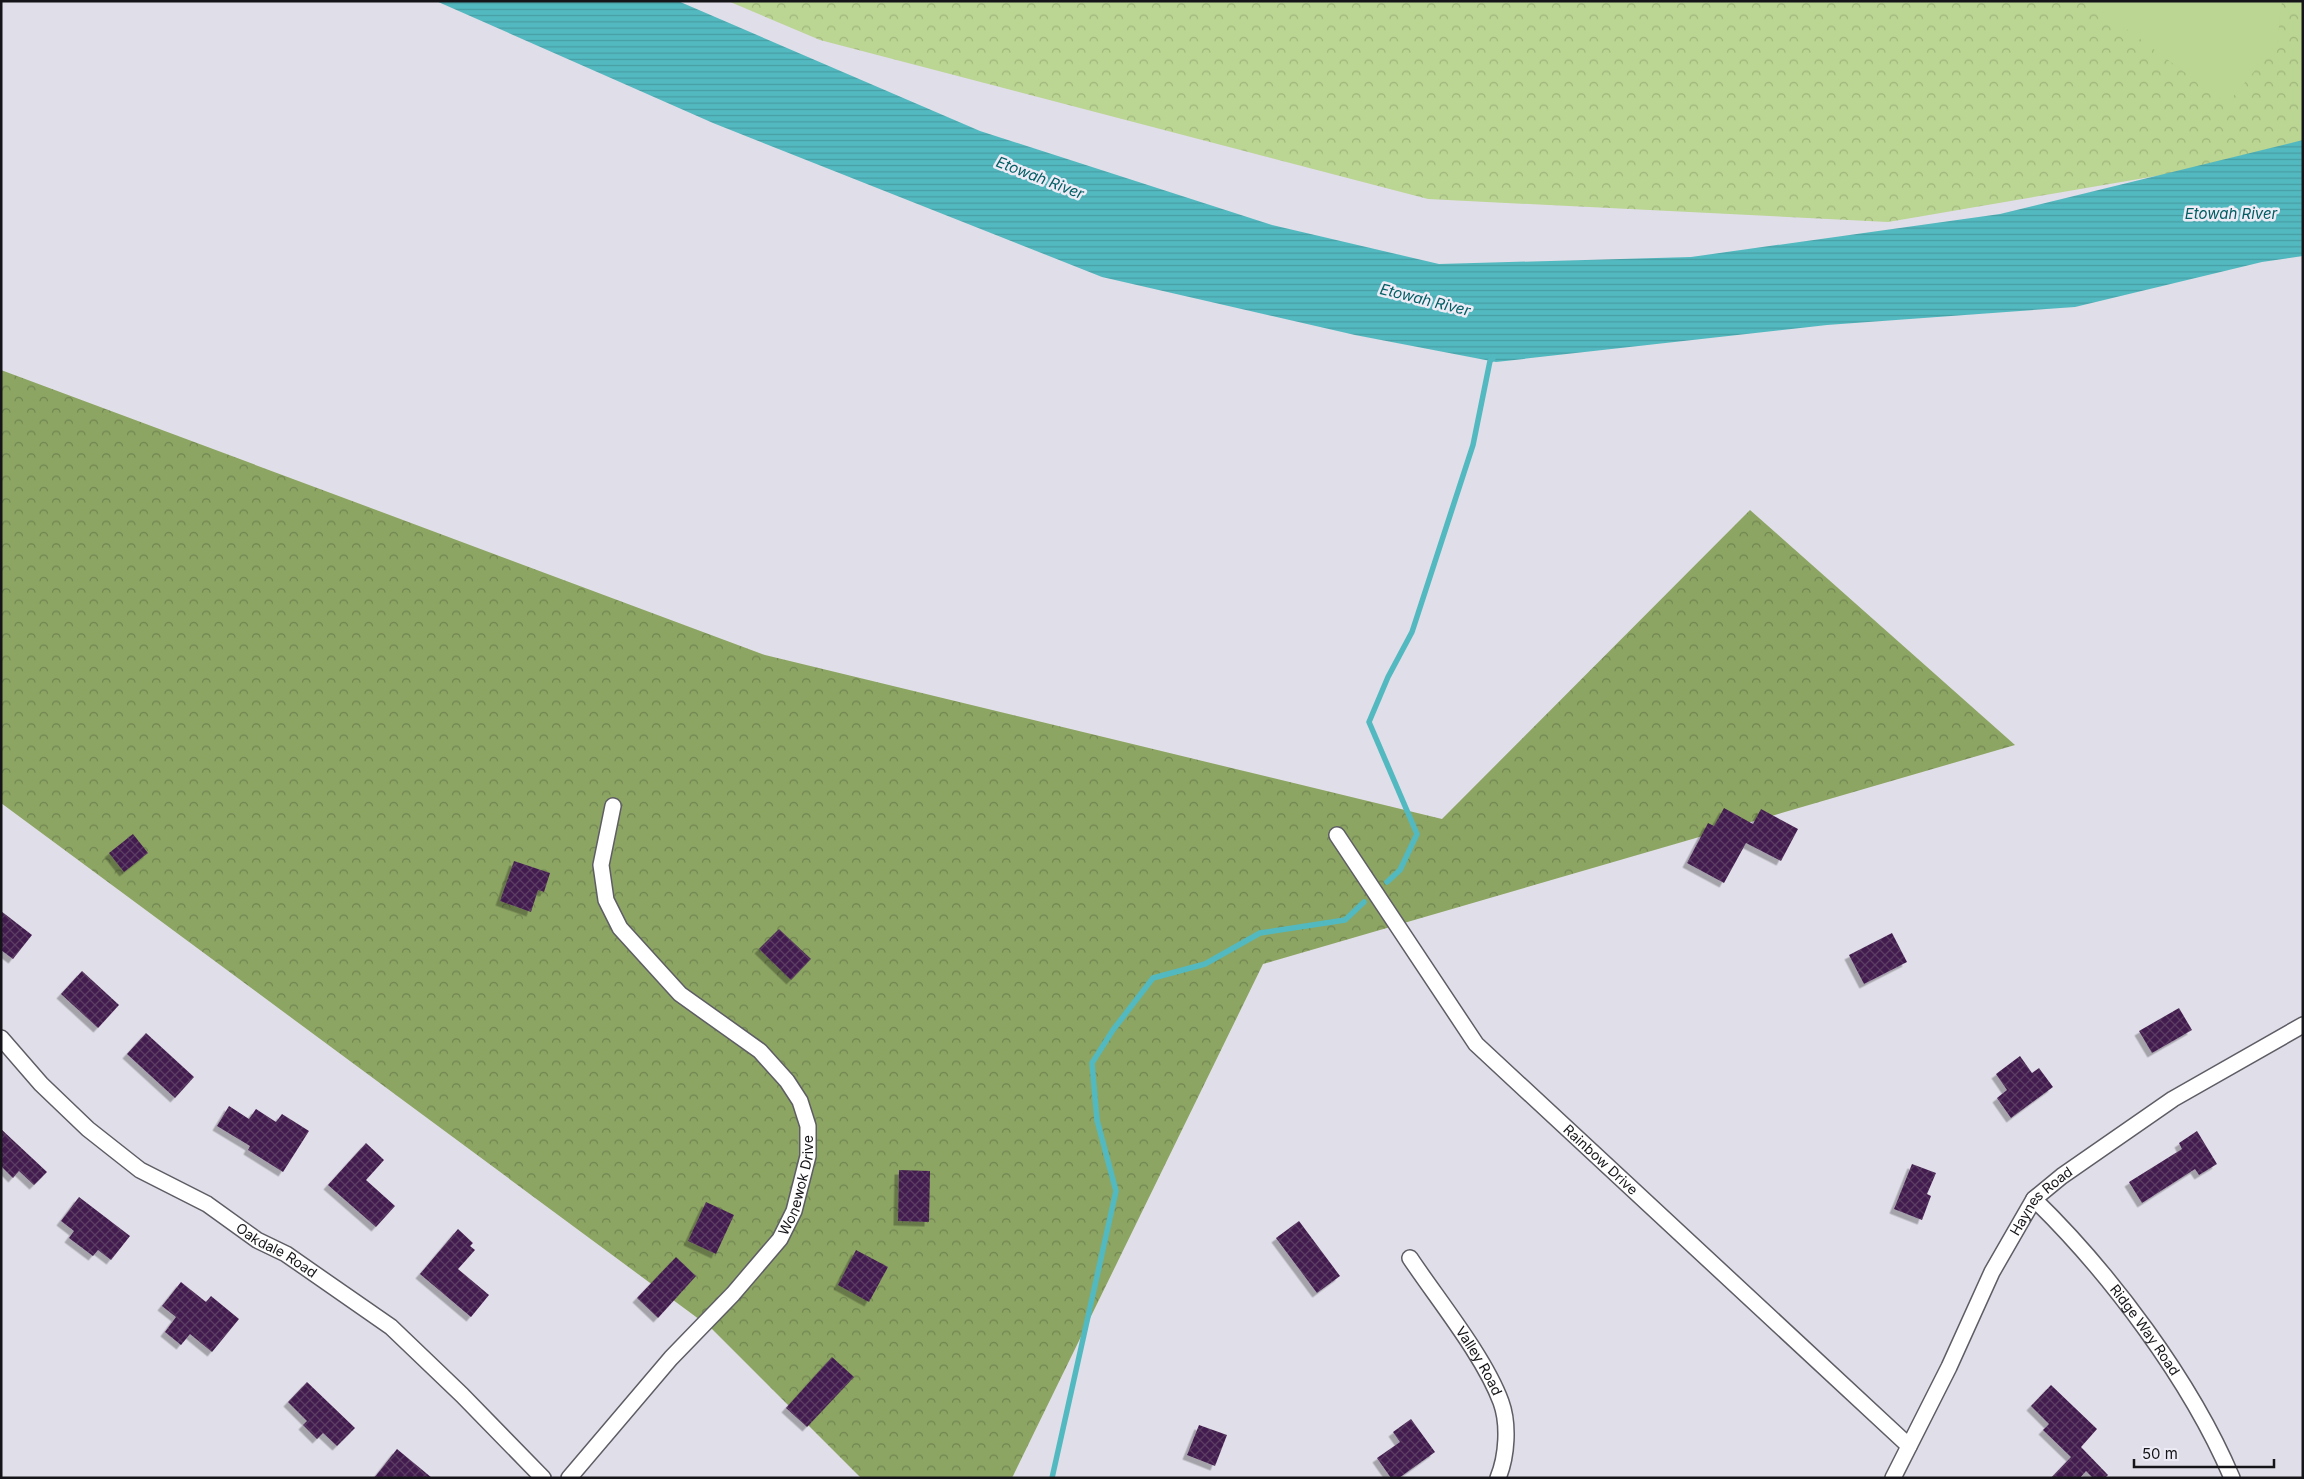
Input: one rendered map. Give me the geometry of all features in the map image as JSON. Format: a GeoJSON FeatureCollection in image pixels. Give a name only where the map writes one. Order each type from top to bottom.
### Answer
{"type":"FeatureCollection","features":[{"type":"Feature","properties":{"kind":"street","name":"Wonewok Drive"},"geometry":{"type":"LineString","coordinates":[[569,1478],[671,1358],[733,1294],[780,1239],[794,1212],[808,1156],[808,1126],[800,1101],[787,1081],[760,1051],[680,994],[620,928],[606,900],[601,865],[613,806]]}},
{"type":"Feature","properties":{"kind":"street","name":"Rainbow Drive"},"geometry":{"type":"LineString","coordinates":[[1337,835],[1476,1044],[1909,1446]]}},
{"type":"Feature","properties":{"kind":"street","name":"Haynes Road"},"geometry":{"type":"LineString","coordinates":[[1893,1478],[1949,1367],[1992,1272],[2034,1199],[2090,1156],[2173,1099],[2303,1025]]}},
{"type":"Feature","properties":{"kind":"street","name":"Oakdale Road"},"geometry":{"type":"LineString","coordinates":[[1,1038],[41,1084],[88,1129],[140,1170],[207,1204],[257,1240],[286,1254],[391,1327],[462,1395],[543,1478]]}},
{"type":"Feature","properties":{"kind":"street","name":"Ridge Way Road"},"geometry":{"type":"LineString","coordinates":[[2034,1199],[2061,1225],[2135,1316],[2202,1413],[2232,1478]]}},
{"type":"Feature","properties":{"kind":"street","name":"Valley Road"},"geometry":{"type":"LineString","coordinates":[[1410,1258],[1479,1360],[1501,1402],[1505,1445],[1502,1467],[1498,1478]]}},
{"type":"Feature","properties":{"kind":"green space"},"geometry":{"type":"Polygon","coordinates":[[[728,1],[2303,1],[2303,151],[1888,222],[1428,199],[820,40],[728,1]]]}},
{"type":"Feature","properties":{"kind":"green space"},"geometry":{"type":"Polygon","coordinates":[[[2089,1],[2282,1],[2277,44],[2227,104],[2089,1]]]}},
{"type":"Feature","properties":{"kind":"green space"},"geometry":{"type":"Polygon","coordinates":[[[1,370],[765,655],[1442,819],[1750,510],[2015,745],[1263,964],[1012,1478],[861,1478],[711,1328],[1,803],[1,370]]]}},
{"type":"Feature","properties":{"kind":"water","name":"Etowah River"},"geometry":{"type":"Polygon","coordinates":[[[436,1],[678,1],[980,131],[1272,225],[1439,264],[1691,257],[2000,214],[2303,140],[2303,256],[2262,262],[2075,307],[1827,325],[1496,362],[1355,335],[1102,277],[713,123],[436,1]]]}},
{"type":"Feature","properties":{"kind":"building"},"geometry":{"type":"Polygon","coordinates":[[[1724,808],[1753,824],[1761,809],[1798,829],[1781,861],[1746,843],[1724,883],[1687,863],[1708,823],[1714,826],[1724,808]]]}},
{"type":"Feature","properties":{"kind":"building"},"geometry":{"type":"Polygon","coordinates":[[[133,834],[148,853],[124,872],[109,853],[133,834]]]}},
{"type":"Feature","properties":{"kind":"building"},"geometry":{"type":"Polygon","coordinates":[[[514,861],[550,873],[544,892],[538,890],[531,912],[500,901],[514,861]]]}},
{"type":"Feature","properties":{"kind":"building"},"geometry":{"type":"Polygon","coordinates":[[[1,911],[32,935],[13,959],[1,950],[1,911]]]}},
{"type":"Feature","properties":{"kind":"building"},"geometry":{"type":"Polygon","coordinates":[[[779,929],[811,959],[791,980],[759,949],[779,929]]]}},
{"type":"Feature","properties":{"kind":"building"},"geometry":{"type":"Polygon","coordinates":[[[1892,933],[1907,962],[1864,984],[1849,955],[1892,933]]]}},
{"type":"Feature","properties":{"kind":"building"},"geometry":{"type":"Polygon","coordinates":[[[82,971],[119,1005],[98,1028],[61,994],[82,971]]]}},
{"type":"Feature","properties":{"kind":"building"},"geometry":{"type":"Polygon","coordinates":[[[2179,1008],[2192,1030],[2152,1053],[2139,1031],[2179,1008]]]}},
{"type":"Feature","properties":{"kind":"building"},"geometry":{"type":"Polygon","coordinates":[[[146,1033],[194,1077],[175,1098],[127,1054],[146,1033]]]}},
{"type":"Feature","properties":{"kind":"building"},"geometry":{"type":"Polygon","coordinates":[[[2020,1056],[2032,1073],[2039,1068],[2053,1087],[2011,1118],[1997,1098],[2007,1090],[1996,1074],[2020,1056]]]}},
{"type":"Feature","properties":{"kind":"building"},"geometry":{"type":"Polygon","coordinates":[[[229,1106],[249,1119],[256,1109],[276,1122],[282,1114],[309,1131],[283,1172],[248,1150],[250,1146],[217,1126],[229,1106]]]}},
{"type":"Feature","properties":{"kind":"building"},"geometry":{"type":"Polygon","coordinates":[[[1,1129],[47,1172],[34,1185],[19,1171],[13,1178],[1,1166],[1,1129]]]}},
{"type":"Feature","properties":{"kind":"building"},"geometry":{"type":"Polygon","coordinates":[[[2197,1131],[2217,1164],[2199,1175],[2195,1169],[2142,1203],[2129,1182],[2182,1149],[2179,1143],[2197,1131]]]}},
{"type":"Feature","properties":{"kind":"building"},"geometry":{"type":"Polygon","coordinates":[[[366,1143],[384,1160],[366,1180],[395,1206],[376,1227],[328,1185],[366,1143]]]}},
{"type":"Feature","properties":{"kind":"building"},"geometry":{"type":"Polygon","coordinates":[[[1912,1164],[1936,1173],[1927,1194],[1931,1196],[1922,1220],[1894,1209],[1912,1164]]]}},
{"type":"Feature","properties":{"kind":"building"},"geometry":{"type":"Polygon","coordinates":[[[899,1170],[930,1171],[929,1222],[898,1221],[899,1170]]]}},
{"type":"Feature","properties":{"kind":"building"},"geometry":{"type":"Polygon","coordinates":[[[79,1197],[130,1236],[111,1260],[98,1250],[93,1256],[69,1238],[74,1231],[61,1221],[79,1197]]]}},
{"type":"Feature","properties":{"kind":"building"},"geometry":{"type":"Polygon","coordinates":[[[706,1202],[734,1215],[716,1254],[688,1241],[706,1202]]]}},
{"type":"Feature","properties":{"kind":"building"},"geometry":{"type":"Polygon","coordinates":[[[1299,1221],[1340,1276],[1317,1293],[1276,1238],[1299,1221]]]}},
{"type":"Feature","properties":{"kind":"building"},"geometry":{"type":"Polygon","coordinates":[[[458,1229],[473,1243],[470,1246],[475,1250],[458,1269],[489,1295],[471,1317],[420,1274],[458,1229]]]}},
{"type":"Feature","properties":{"kind":"building"},"geometry":{"type":"Polygon","coordinates":[[[856,1250],[888,1267],[869,1302],[838,1285],[856,1250]]]}},
{"type":"Feature","properties":{"kind":"building"},"geometry":{"type":"Polygon","coordinates":[[[676,1257],[696,1276],[658,1318],[637,1298],[676,1257]]]}},
{"type":"Feature","properties":{"kind":"building"},"geometry":{"type":"Polygon","coordinates":[[[181,1282],[206,1302],[211,1296],[239,1319],[212,1352],[190,1334],[181,1345],[165,1332],[176,1317],[162,1306],[181,1282]]]}},
{"type":"Feature","properties":{"kind":"building"},"geometry":{"type":"Polygon","coordinates":[[[832,1357],[854,1377],[807,1427],[786,1408],[832,1357]]]}},
{"type":"Feature","properties":{"kind":"building"},"geometry":{"type":"Polygon","coordinates":[[[307,1382],[355,1428],[337,1446],[323,1433],[317,1439],[303,1425],[307,1421],[288,1402],[307,1382]]]}},
{"type":"Feature","properties":{"kind":"building"},"geometry":{"type":"Polygon","coordinates":[[[2051,1385],[2097,1429],[2081,1447],[2108,1475],[2105,1478],[2093,1478],[2086,1471],[2080,1478],[2051,1478],[2071,1457],[2043,1430],[2049,1424],[2031,1406],[2051,1385]]]}},
{"type":"Feature","properties":{"kind":"building"},"geometry":{"type":"Polygon","coordinates":[[[1411,1419],[1435,1452],[1399,1478],[1391,1478],[1377,1458],[1400,1442],[1393,1432],[1411,1419]]]}},
{"type":"Feature","properties":{"kind":"building"},"geometry":{"type":"Polygon","coordinates":[[[1199,1425],[1227,1435],[1215,1466],[1187,1455],[1199,1425]]]}},
{"type":"Feature","properties":{"kind":"building"},"geometry":{"type":"Polygon","coordinates":[[[397,1449],[432,1478],[374,1478],[397,1449]]]}},
{"type":"Feature","properties":{"kind":"waterway"},"geometry":{"type":"LineString","coordinates":[[1387,882],[1400,870],[1417,834],[1369,722],[1388,677],[1412,632],[1473,445],[1490,361],[1494,357]]}},
{"type":"Feature","properties":{"kind":"waterway"},"geometry":{"type":"LineString","coordinates":[[1052,1478],[1116,1191],[1097,1120],[1092,1063],[1113,1030],[1153,978],[1205,964],[1260,933],[1345,920],[1364,902]]}}]}
